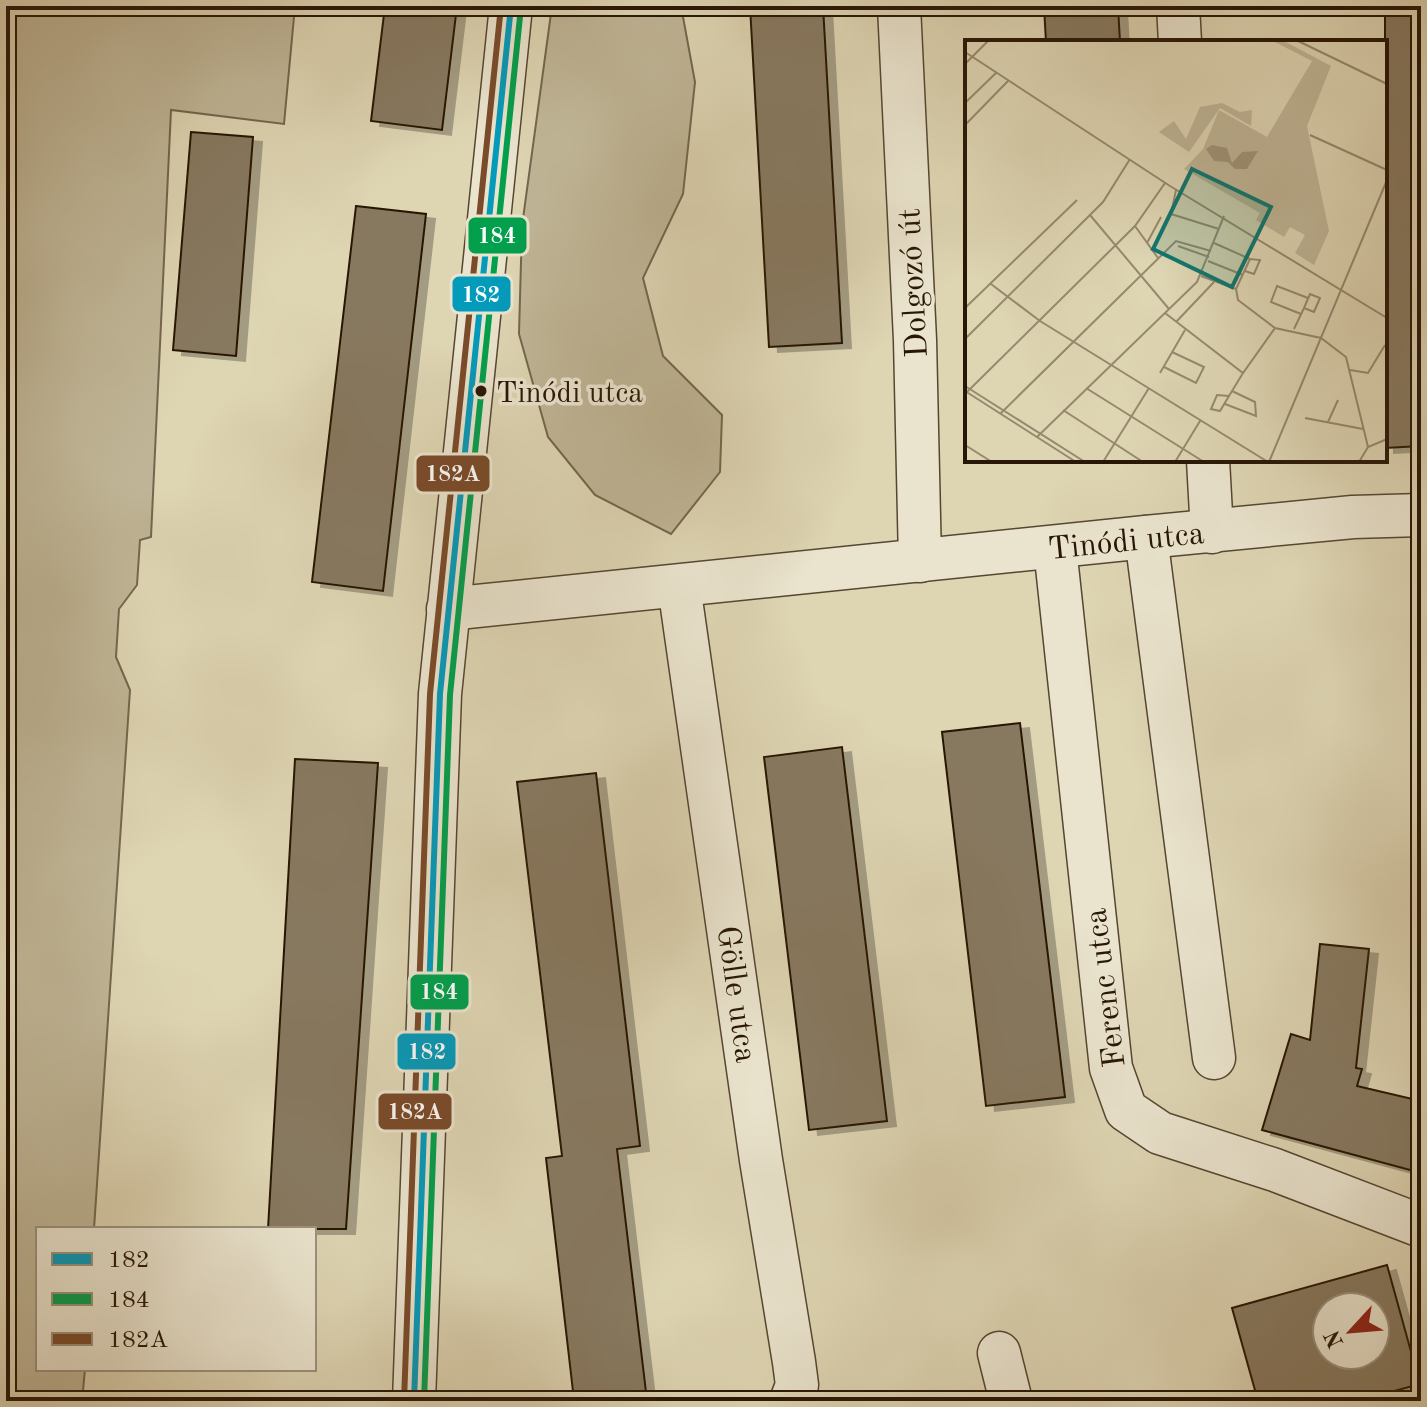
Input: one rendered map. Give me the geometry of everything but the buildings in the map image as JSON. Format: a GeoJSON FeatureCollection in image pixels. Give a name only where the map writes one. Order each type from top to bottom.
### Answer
{"type":"FeatureCollection","features":[{"type":"Feature","properties":{"kind":"street"},"geometry":{"type":"LineString","coordinates":[[414,1401],[440,694],[511,6]]}},
{"type":"Feature","properties":{"kind":"street","name":"Dolgozó út"},"geometry":{"type":"LineString","coordinates":[[899,6],[915,324],[920,561]]}},
{"type":"Feature","properties":{"kind":"street"},"geometry":{"type":"LineString","coordinates":[[1178,6],[1180,40]]}},
{"type":"Feature","properties":{"kind":"street"},"geometry":{"type":"LineString","coordinates":[[1208,462],[1212,532]]}},
{"type":"Feature","properties":{"kind":"street","name":"Tinódi utca"},"geometry":{"type":"LineString","coordinates":[[448,609],[1353,517],[1421,515]]}},
{"type":"Feature","properties":{"kind":"street"},"geometry":{"type":"LineString","coordinates":[[1146,537],[1214,1058]]}},
{"type":"Feature","properties":{"kind":"street","name":"Ferenc utca"},"geometry":{"type":"LineString","coordinates":[[1055,548],[1111,1068],[1120,1099],[1137,1119],[1160,1133],[1275,1170],[1421,1226]]}},
{"type":"Feature","properties":{"kind":"street","name":"Gölle utca"},"geometry":{"type":"LineString","coordinates":[[679,586],[761,1160],[794,1362],[797,1385],[791,1401]]}},
{"type":"Feature","properties":{"kind":"street"},"geometry":{"type":"LineString","coordinates":[[999,1353],[1011,1401]]}},
{"type":"Feature","properties":{"kind":"shaded area"},"geometry":{"type":"Polygon","coordinates":[[[6,6],[295,6],[284,124],[171,110],[151,537],[140,540],[137,585],[119,609],[116,657],[130,690],[94,1227],[36,1227],[36,1371],[85,1371],[82,1401],[6,1401],[6,6]]]}},
{"type":"Feature","properties":{"kind":"shaded area"},"geometry":{"type":"Polygon","coordinates":[[[552,6],[681,6],[695,82],[683,194],[643,278],[663,356],[722,415],[720,472],[671,534],[595,495],[548,437],[519,334],[522,226],[552,6]]]}},
{"type":"Feature","properties":{"kind":"transit line","name":"182A"},"geometry":{"type":"LineString","coordinates":[[404,1401],[430,694],[501,6]]}},
{"type":"Feature","properties":{"kind":"transit line","name":"182"},"geometry":{"type":"LineString","coordinates":[[414,1401],[440,694],[511,6]]}},
{"type":"Feature","properties":{"kind":"transit line","name":"184"},"geometry":{"type":"LineString","coordinates":[[424,1401],[450,695],[521,7]]}},
{"type":"Feature","properties":{"kind":"place","name":"Tinódi utca"},"geometry":{"type":"Point","coordinates":[481,391]}}]}
